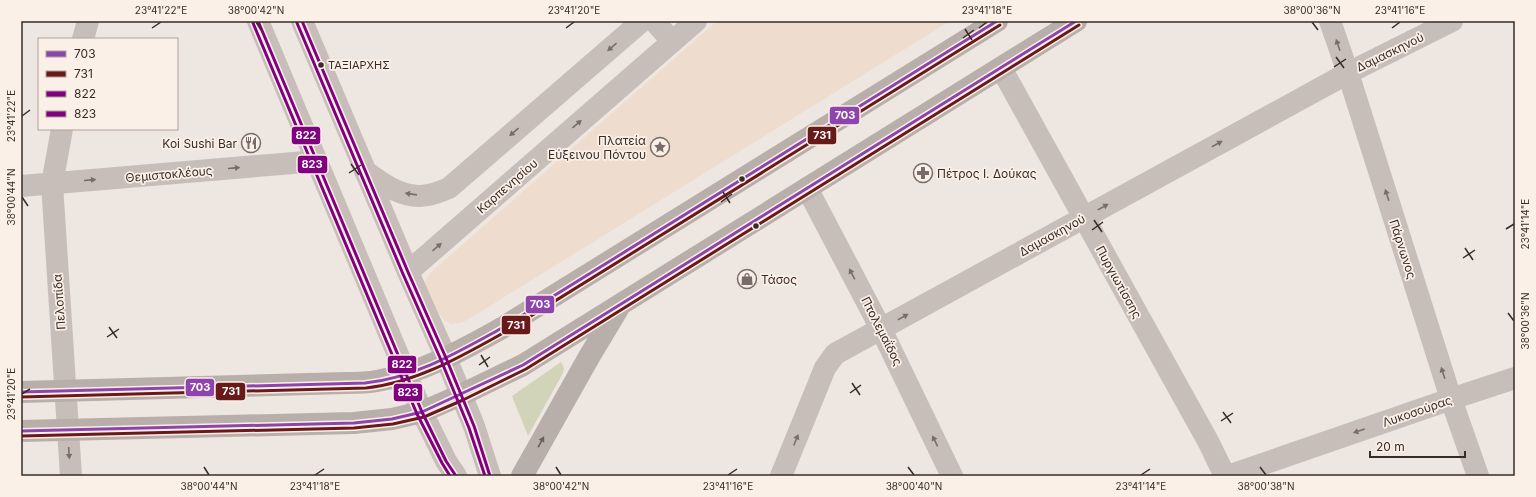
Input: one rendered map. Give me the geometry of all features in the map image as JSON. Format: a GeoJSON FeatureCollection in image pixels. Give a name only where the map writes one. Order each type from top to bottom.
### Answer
{"type":"FeatureCollection","features":[{"type":"Feature","properties":{"kind":"main road"},"geometry":{"type":"LineString","coordinates":[[21,392],[346,383],[376,381],[406,374],[446,358],[502,328],[997,21]]}},
{"type":"Feature","properties":{"kind":"main road"},"geometry":{"type":"LineString","coordinates":[[21,432],[67,429],[354,423],[392,419],[422,412],[523,365],[1076,21]]}},
{"type":"Feature","properties":{"kind":"main road"},"geometry":{"type":"LineString","coordinates":[[522,476],[589,357],[622,303]]}},
{"type":"Feature","properties":{"kind":"street"},"geometry":{"type":"LineString","coordinates":[[83,38],[88,21]]}},
{"type":"Feature","properties":{"kind":"street"},"geometry":{"type":"LineString","coordinates":[[258,21],[422,412],[446,461],[456,476]]}},
{"type":"Feature","properties":{"kind":"street"},"geometry":{"type":"LineString","coordinates":[[302,21],[446,358],[474,426],[490,476]]}},
{"type":"Feature","properties":{"kind":"street"},"geometry":{"type":"LineString","coordinates":[[365,171],[390,188],[408,195],[427,196],[449,188],[642,21]]}},
{"type":"Feature","properties":{"kind":"street"},"geometry":{"type":"LineString","coordinates":[[654,21],[672,41]]}},
{"type":"Feature","properties":{"kind":"street","name":"Καρπενησίου"},"geometry":{"type":"LineString","coordinates":[[408,272],[696,21]]}},
{"type":"Feature","properties":{"kind":"street","name":"Πάρνωνος"},"geometry":{"type":"LineString","coordinates":[[1330,21],[1348,73],[1451,399],[1478,476]]}},
{"type":"Feature","properties":{"kind":"street","name":"Δαμασκηνού"},"geometry":{"type":"LineString","coordinates":[[781,476],[825,368],[835,354],[1348,73],[1452,21]]}},
{"type":"Feature","properties":{"kind":"street","name":"Πυργιωτίσσης"},"geometry":{"type":"LineString","coordinates":[[1001,68],[1209,443],[1225,476]]}},
{"type":"Feature","properties":{"kind":"street","name":"Πελοπίδα"},"geometry":{"type":"LineString","coordinates":[[62,130],[52,184],[70,476]]}},
{"type":"Feature","properties":{"kind":"street","name":"Θεμιστοκλέους"},"geometry":{"type":"LineString","coordinates":[[21,186],[317,161]]}},
{"type":"Feature","properties":{"kind":"street","name":"Πτολεμαΐδος"},"geometry":{"type":"LineString","coordinates":[[806,188],[881,328],[952,476]]}},
{"type":"Feature","properties":{"kind":"street","name":"Λυκοσούρας"},"geometry":{"type":"LineString","coordinates":[[1228,476],[1515,378]]}},
{"type":"Feature","properties":{"kind":"green space"},"geometry":{"type":"Polygon","coordinates":[[[561,362],[564,368],[563,373],[528,436],[512,396],[561,362]]]}},
{"type":"Feature","properties":{"kind":"shaded area","name":"Πλατεία Εύξεινου Πόντου"},"geometry":{"type":"Polygon","coordinates":[[[717,21],[950,21],[469,319],[460,323],[451,324],[444,320],[436,310],[427,293],[425,282],[430,273],[717,21]]]}},
{"type":"Feature","properties":{"kind":"transit line","name":"822"},"geometry":{"type":"LineString","coordinates":[[258,21],[422,412],[446,461],[456,476]]}},
{"type":"Feature","properties":{"kind":"transit line","name":"822"},"geometry":{"type":"LineString","coordinates":[[302,21],[446,358],[474,426],[490,476]]}},
{"type":"Feature","properties":{"kind":"transit line","name":"703"},"geometry":{"type":"LineString","coordinates":[[21,392],[365,383],[402,376],[453,354],[502,328],[997,21]]}},
{"type":"Feature","properties":{"kind":"transit line","name":"703"},"geometry":{"type":"LineString","coordinates":[[21,431],[354,423],[392,419],[422,412],[523,365],[1076,21]]}},
{"type":"Feature","properties":{"kind":"transit line","name":"823"},"geometry":{"type":"LineString","coordinates":[[253,23],[417,414],[450,476]]}},
{"type":"Feature","properties":{"kind":"transit line","name":"823"},"geometry":{"type":"LineString","coordinates":[[297,23],[441,360],[469,428],[485,476]]}},
{"type":"Feature","properties":{"kind":"transit line","name":"731"},"geometry":{"type":"LineString","coordinates":[[21,397],[366,388],[403,381],[455,359],[505,332],[1000,25]]}},
{"type":"Feature","properties":{"kind":"transit line","name":"731"},"geometry":{"type":"LineString","coordinates":[[21,436],[354,428],[393,424],[424,417],[463,400],[526,369],[1079,25]]}},
{"type":"Feature","properties":{"kind":"place","name":"ΤΑΞΙΑΡΧΗΣ"},"geometry":{"type":"Point","coordinates":[321,65]}},
{"type":"Feature","properties":{"kind":"place","name":"Koi Sushi Bar"},"geometry":{"type":"Point","coordinates":[251,143]}},
{"type":"Feature","properties":{"kind":"place","name":"Πλατεία Εύξεινου Πόντου"},"geometry":{"type":"Point","coordinates":[660,147]}},
{"type":"Feature","properties":{"kind":"place","name":"Πέτρος Ι. Δούκας"},"geometry":{"type":"Point","coordinates":[923,173]}},
{"type":"Feature","properties":{"kind":"place","name":"Τάσος"},"geometry":{"type":"Point","coordinates":[747,279]}}]}
